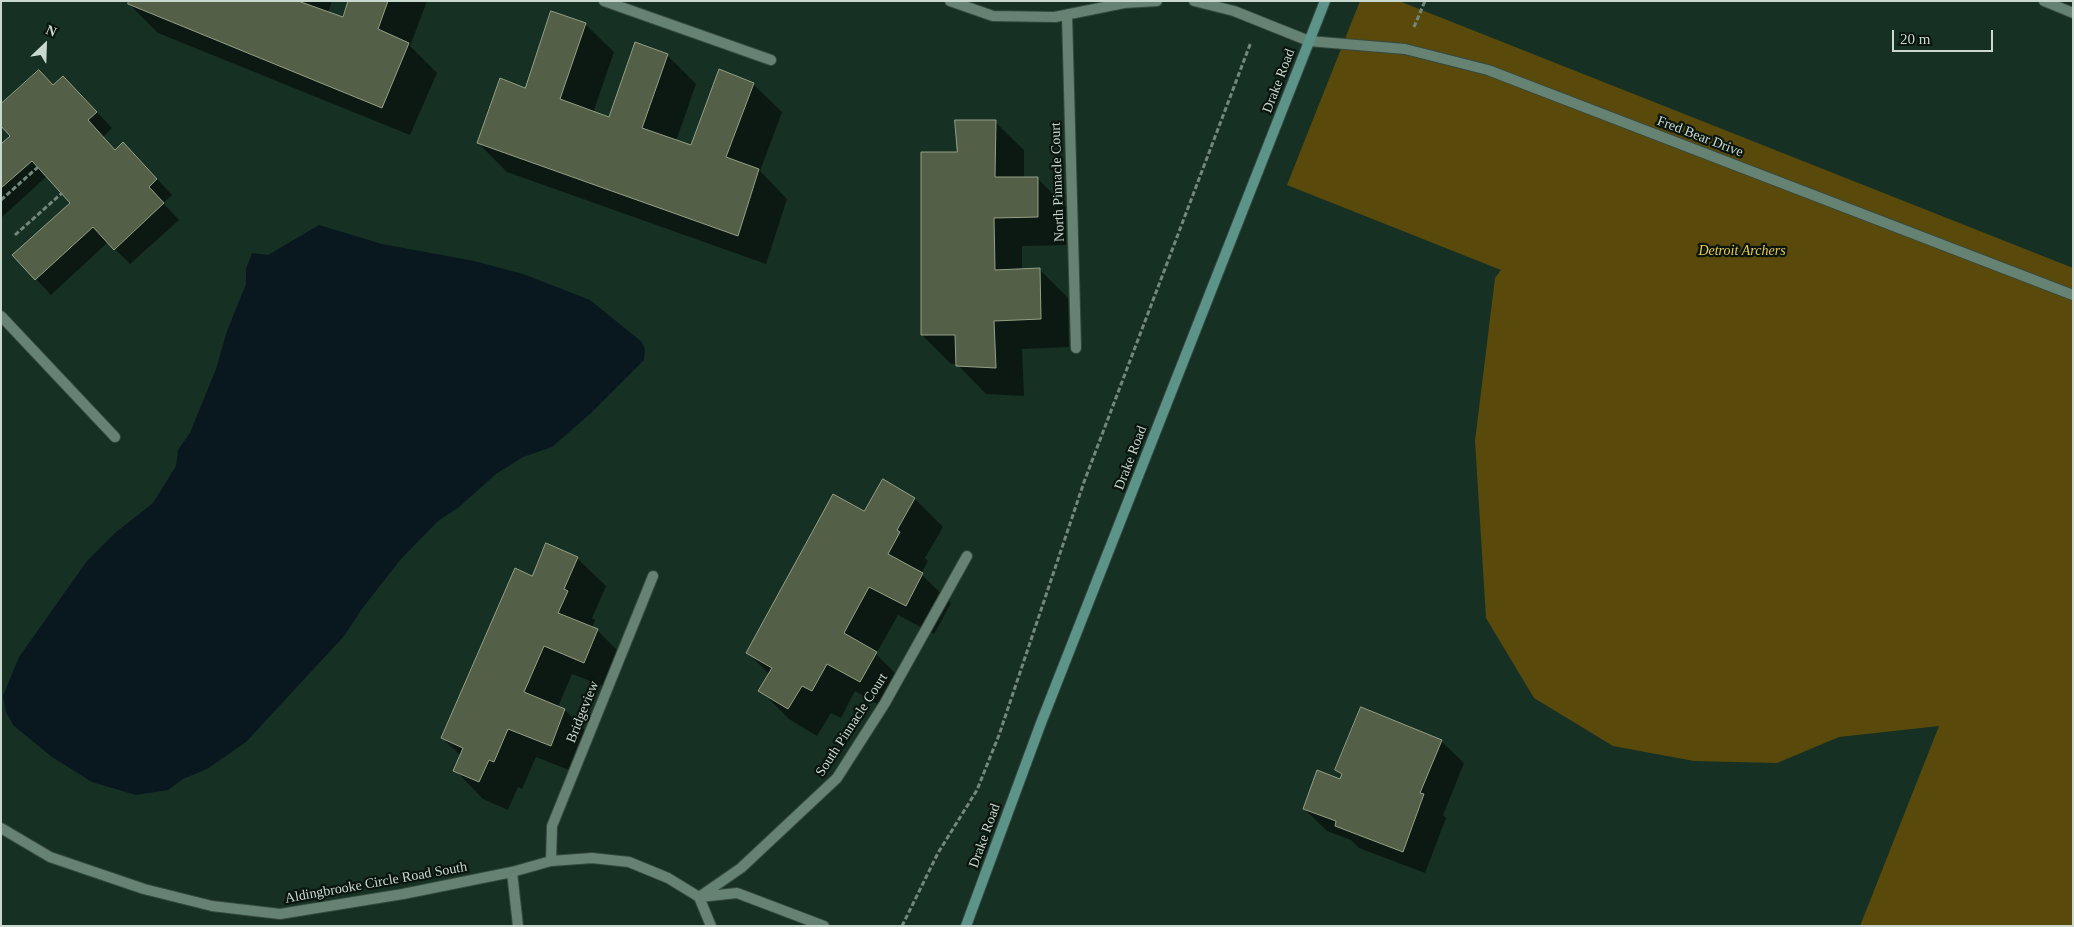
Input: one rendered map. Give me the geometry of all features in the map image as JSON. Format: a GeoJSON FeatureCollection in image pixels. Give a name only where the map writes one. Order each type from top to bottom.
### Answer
{"type":"FeatureCollection","features":[{"type":"Feature","properties":{"kind":"street"},"geometry":{"type":"LineString","coordinates":[[604,1],[771,60]]}},
{"type":"Feature","properties":{"kind":"street"},"geometry":{"type":"LineString","coordinates":[[950,1],[993,16],[1055,18],[1124,2],[1157,1]]}},
{"type":"Feature","properties":{"kind":"street","name":"Fred Bear Drive"},"geometry":{"type":"LineString","coordinates":[[1194,1],[1234,11],[1309,41],[1405,48],[1488,70],[2073,294]]}},
{"type":"Feature","properties":{"kind":"street","name":"Drake Road"},"geometry":{"type":"LineString","coordinates":[[966,926],[1041,723],[1325,1]]}},
{"type":"Feature","properties":{"kind":"street"},"geometry":{"type":"LineString","coordinates":[[2044,1],[2073,13]]}},
{"type":"Feature","properties":{"kind":"street","name":"North Pinnacle Court"},"geometry":{"type":"LineString","coordinates":[[1067,15],[1076,348]]}},
{"type":"Feature","properties":{"kind":"street"},"geometry":{"type":"LineString","coordinates":[[1,316],[116,437]]}},
{"type":"Feature","properties":{"kind":"street","name":"South Pinnacle Court"},"geometry":{"type":"LineString","coordinates":[[700,897],[742,868],[787,828],[836,778],[885,703],[966,556]]}},
{"type":"Feature","properties":{"kind":"street","name":"Bridgeview"},"geometry":{"type":"LineString","coordinates":[[551,861],[552,826],[653,576]]}},
{"type":"Feature","properties":{"kind":"street","name":"Aldingbrooke Circle Road South"},"geometry":{"type":"LineString","coordinates":[[1,828],[50,857],[144,889],[212,906],[280,914],[403,894],[512,872],[551,861],[592,858],[629,862],[668,878],[700,897]]}},
{"type":"Feature","properties":{"kind":"street"},"geometry":{"type":"LineString","coordinates":[[512,872],[518,926]]}},
{"type":"Feature","properties":{"kind":"street"},"geometry":{"type":"LineString","coordinates":[[711,926],[700,897],[737,893],[824,926]]}},
{"type":"Feature","properties":{"kind":"path"},"geometry":{"type":"LineString","coordinates":[[1419,14],[1425,1]]}},
{"type":"Feature","properties":{"kind":"path"},"geometry":{"type":"LineString","coordinates":[[902,926],[938,853],[977,790],[999,735],[1084,482],[1258,21]]}},
{"type":"Feature","properties":{"kind":"path"},"geometry":{"type":"LineString","coordinates":[[1,200],[38,168]]}},
{"type":"Feature","properties":{"kind":"path"},"geometry":{"type":"LineString","coordinates":[[15,235],[62,193]]}},
{"type":"Feature","properties":{"kind":"green space","name":"Detroit Archers"},"geometry":{"type":"Polygon","coordinates":[[[1360,1],[1399,1],[2073,268],[2073,926],[1860,926],[1939,726],[1839,737],[1777,763],[1694,761],[1613,746],[1534,698],[1486,618],[1475,441],[1495,278],[1501,270],[1287,185],[1360,1]]]}},
{"type":"Feature","properties":{"kind":"shaded area"},"geometry":{"type":"Polygon","coordinates":[[[319,225],[382,244],[474,261],[523,274],[590,300],[642,342],[645,350],[644,360],[591,413],[552,447],[523,457],[496,474],[459,507],[438,521],[401,559],[361,610],[345,635],[246,742],[207,769],[183,779],[168,790],[136,795],[92,782],[52,757],[13,725],[6,712],[3,696],[19,657],[87,561],[115,533],[153,503],[176,466],[178,450],[190,433],[216,369],[227,331],[246,284],[246,269],[252,253],[268,255],[319,225]]]}},
{"type":"Feature","properties":{"kind":"building"},"geometry":{"type":"Polygon","coordinates":[[[129,1],[298,1],[343,17],[348,1],[388,1],[378,29],[409,43],[382,108],[128,4],[129,1]]]}},
{"type":"Feature","properties":{"kind":"building"},"geometry":{"type":"Polygon","coordinates":[[[551,11],[586,23],[560,99],[609,117],[635,42],[668,54],[642,128],[691,145],[719,69],[754,83],[726,157],[759,169],[738,236],[477,143],[500,78],[525,88],[551,11]]]}},
{"type":"Feature","properties":{"kind":"building"},"geometry":{"type":"Polygon","coordinates":[[[39,70],[53,85],[63,76],[97,112],[88,120],[115,150],[123,142],[157,179],[149,187],[164,203],[114,250],[93,227],[35,280],[12,255],[70,203],[32,161],[1,188],[1,144],[10,136],[1,126],[1,104],[39,70]]]}},
{"type":"Feature","properties":{"kind":"building"},"geometry":{"type":"Polygon","coordinates":[[[955,120],[996,120],[995,177],[1038,177],[1038,217],[994,218],[995,270],[1040,268],[1041,319],[994,321],[996,368],[956,366],[955,335],[921,335],[921,152],[957,152],[955,120]]]}},
{"type":"Feature","properties":{"kind":"building"},"geometry":{"type":"Polygon","coordinates":[[[883,479],[915,498],[897,530],[900,532],[888,554],[923,573],[906,606],[869,587],[844,633],[877,652],[860,682],[827,664],[812,691],[802,686],[788,709],[758,691],[772,668],[746,653],[833,494],[864,511],[883,479]]]}},
{"type":"Feature","properties":{"kind":"building"},"geometry":{"type":"Polygon","coordinates":[[[546,543],[578,557],[564,589],[568,591],[558,613],[598,629],[584,663],[544,646],[524,692],[565,709],[551,746],[508,729],[494,762],[489,760],[479,782],[453,771],[463,748],[441,738],[515,568],[532,576],[546,543]]]}},
{"type":"Feature","properties":{"kind":"building"},"geometry":{"type":"Polygon","coordinates":[[[1361,707],[1442,740],[1420,793],[1424,794],[1403,852],[1335,826],[1336,821],[1303,809],[1317,770],[1340,779],[1342,774],[1335,770],[1361,707]]]}}]}
